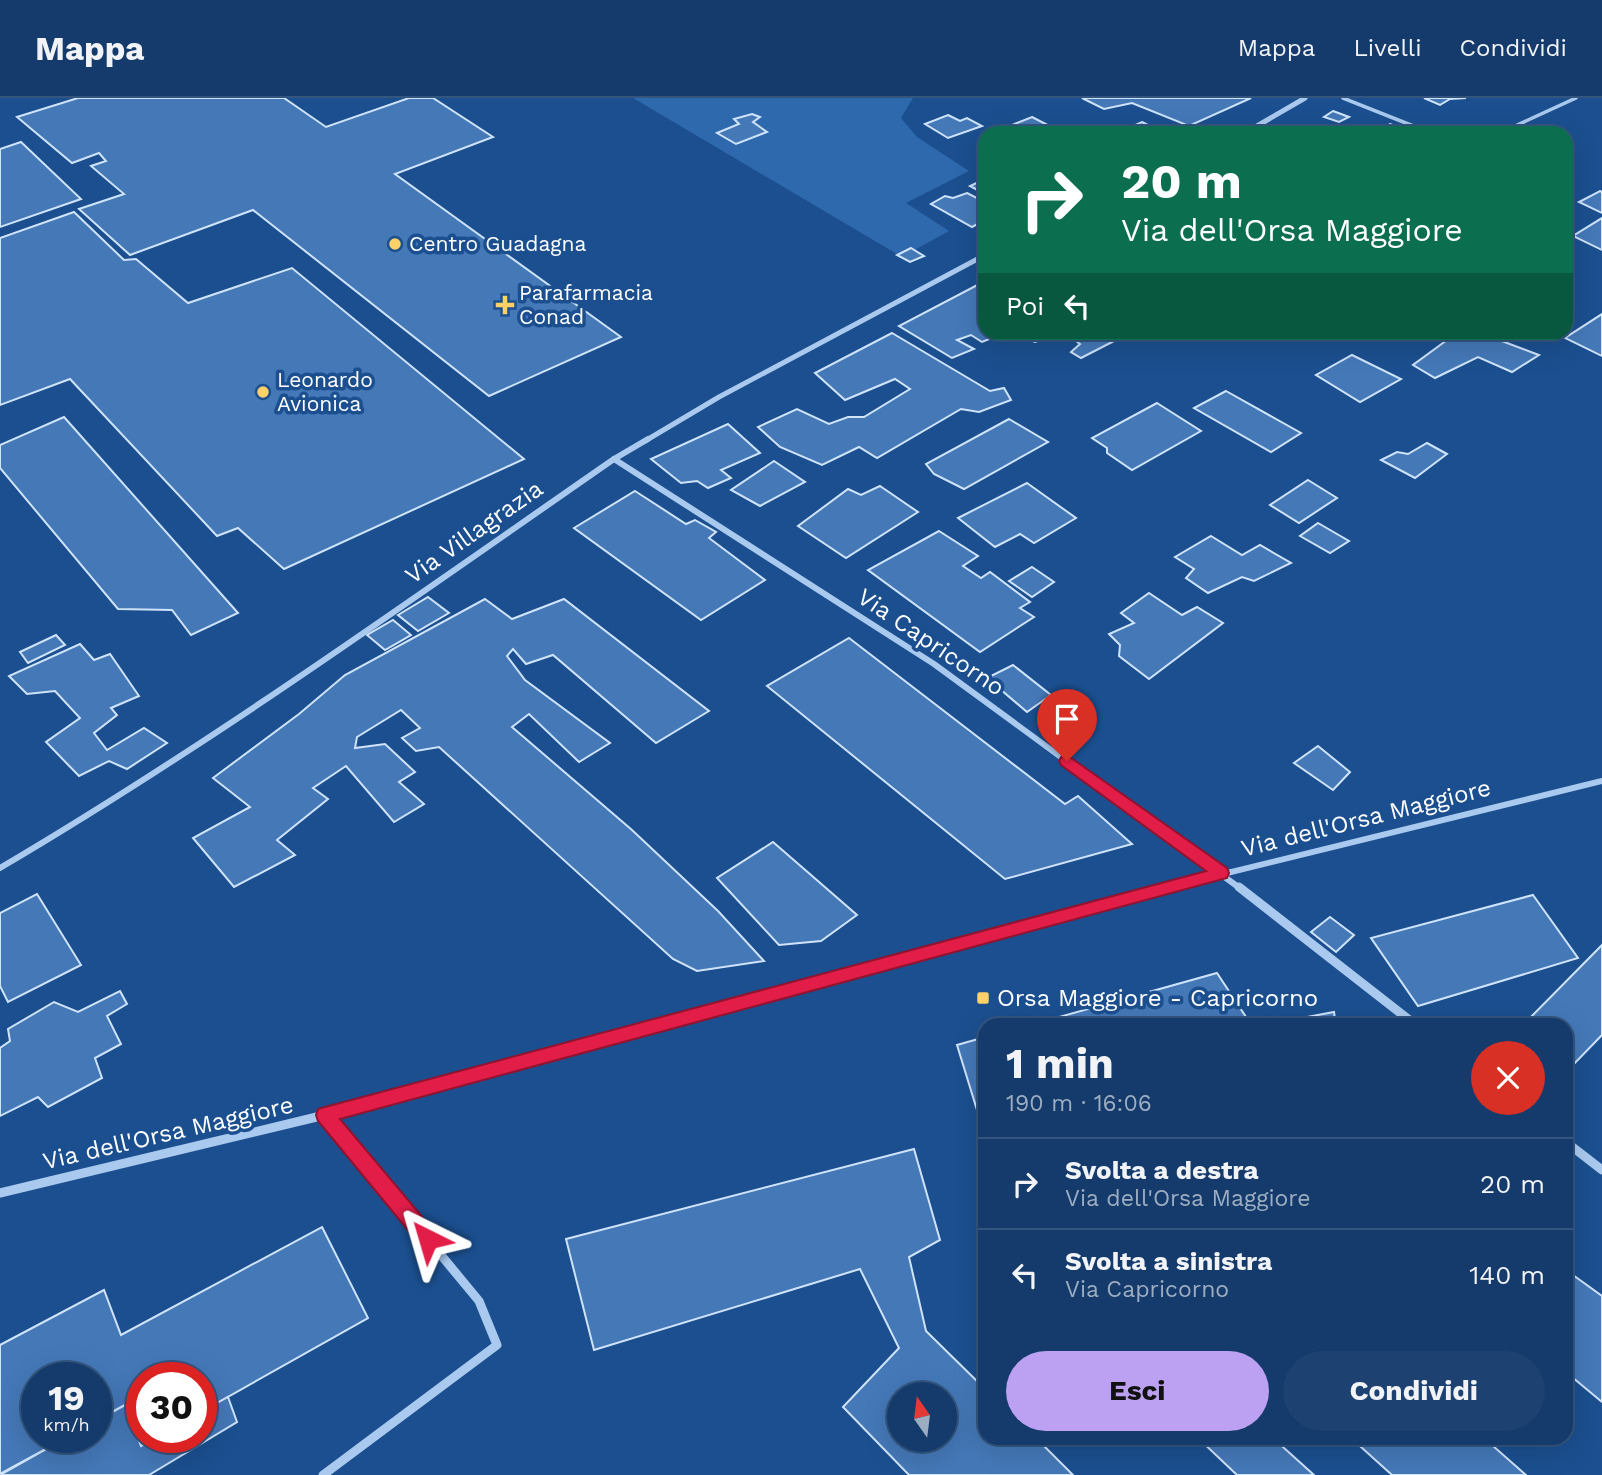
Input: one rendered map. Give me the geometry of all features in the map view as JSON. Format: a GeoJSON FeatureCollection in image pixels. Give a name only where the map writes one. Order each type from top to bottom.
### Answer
{"type":"FeatureCollection","features":[{"type":"Feature","properties":{"kind":"street"},"geometry":{"type":"LineString","coordinates":[[1257,126],[1306,98]]}},
{"type":"Feature","properties":{"kind":"street","name":"Via Villagrazia"},"geometry":{"type":"LineString","coordinates":[[0,868],[76,823],[256,706],[614,459],[719,397],[978,259]]}},
{"type":"Feature","properties":{"kind":"street","name":"Via Capricorno"},"geometry":{"type":"LineString","coordinates":[[614,459],[934,664],[1221,873],[1407,1018]]}},
{"type":"Feature","properties":{"kind":"street","name":"Via dell'Orsa Maggiore"},"geometry":{"type":"LineString","coordinates":[[1,1193],[325,1115],[1221,873],[1602,780]]}},
{"type":"Feature","properties":{"kind":"street"},"geometry":{"type":"LineString","coordinates":[[323,1475],[497,1345],[479,1301],[325,1115]]}},
{"type":"Feature","properties":{"kind":"street"},"geometry":{"type":"LineString","coordinates":[[1573,1147],[1602,1170]]}},
{"type":"Feature","properties":{"kind":"lane"},"geometry":{"type":"LineString","coordinates":[[1343,98],[1413,126]]}},
{"type":"Feature","properties":{"kind":"lane"},"geometry":{"type":"LineString","coordinates":[[1515,126],[1576,98]]}},
{"type":"Feature","properties":{"kind":"shaded area"},"geometry":{"type":"Polygon","coordinates":[[[633,98],[913,98],[901,118],[917,137],[969,171],[906,203],[949,231],[902,257],[633,98]]]}},
{"type":"Feature","properties":{"kind":"building","name":"Centro Guadagna"},"geometry":{"type":"Polygon","coordinates":[[[78,98],[284,98],[326,127],[409,98],[433,98],[493,137],[395,174],[621,337],[489,396],[253,210],[130,255],[79,209],[124,194],[91,166],[106,161],[99,153],[72,163],[17,117],[78,98]]]}},
{"type":"Feature","properties":{"kind":"building"},"geometry":{"type":"Polygon","coordinates":[[[1082,98],[1251,98],[1189,126],[1132,103],[1104,109],[1082,98]]]}},
{"type":"Feature","properties":{"kind":"building"},"geometry":{"type":"Polygon","coordinates":[[[1424,98],[1466,98],[1450,99],[1440,105],[1424,98]]]}},
{"type":"Feature","properties":{"kind":"building"},"geometry":{"type":"Polygon","coordinates":[[[1333,111],[1349,117],[1339,122],[1324,117],[1333,111]]]}},
{"type":"Feature","properties":{"kind":"building"},"geometry":{"type":"Polygon","coordinates":[[[752,114],[760,117],[753,122],[767,132],[736,144],[717,133],[739,124],[734,119],[752,114]]]}},
{"type":"Feature","properties":{"kind":"building"},"geometry":{"type":"Polygon","coordinates":[[[948,115],[960,121],[967,118],[982,126],[948,138],[925,124],[948,115]]]}},
{"type":"Feature","properties":{"kind":"building"},"geometry":{"type":"Polygon","coordinates":[[[1032,117],[1049,126],[1010,126],[1032,117]]]}},
{"type":"Feature","properties":{"kind":"building"},"geometry":{"type":"Polygon","coordinates":[[[1142,122],[1150,126],[1133,126],[1142,122]]]}},
{"type":"Feature","properties":{"kind":"building"},"geometry":{"type":"Polygon","coordinates":[[[21,142],[81,199],[0,227],[0,149],[21,142]]]}},
{"type":"Feature","properties":{"kind":"building"},"geometry":{"type":"Polygon","coordinates":[[[978,182],[978,190],[970,186],[978,182]]]}},
{"type":"Feature","properties":{"kind":"building"},"geometry":{"type":"Polygon","coordinates":[[[1600,191],[1602,213],[1579,202],[1600,191]]]}},
{"type":"Feature","properties":{"kind":"building"},"geometry":{"type":"Polygon","coordinates":[[[967,193],[978,198],[978,224],[972,227],[931,204],[945,196],[953,198],[967,193]]]}},
{"type":"Feature","properties":{"kind":"building","name":"Leonardo Avionica"},"geometry":{"type":"Polygon","coordinates":[[[74,212],[124,260],[136,259],[188,303],[292,268],[524,459],[284,569],[238,528],[217,536],[70,379],[0,405],[0,238],[74,212]]]}},
{"type":"Feature","properties":{"kind":"building"},"geometry":{"type":"Polygon","coordinates":[[[1602,218],[1602,250],[1573,236],[1602,218]]]}},
{"type":"Feature","properties":{"kind":"building"},"geometry":{"type":"Polygon","coordinates":[[[911,248],[924,256],[910,262],[897,255],[911,248]]]}},
{"type":"Feature","properties":{"kind":"building"},"geometry":{"type":"Polygon","coordinates":[[[978,285],[978,339],[971,335],[957,340],[974,349],[952,358],[899,326],[978,285]]]}},
{"type":"Feature","properties":{"kind":"building"},"geometry":{"type":"Polygon","coordinates":[[[1602,314],[1602,356],[1569,340],[1573,340],[1573,333],[1602,314]]]}},
{"type":"Feature","properties":{"kind":"building"},"geometry":{"type":"Polygon","coordinates":[[[892,333],[990,391],[1004,388],[1011,400],[979,412],[961,409],[877,458],[859,447],[822,465],[780,447],[758,427],[797,409],[829,424],[848,417],[864,417],[910,389],[895,379],[845,400],[815,373],[892,333]]]}},
{"type":"Feature","properties":{"kind":"building"},"geometry":{"type":"Polygon","coordinates":[[[1075,340],[1116,340],[1081,358],[1071,352],[1080,344],[1075,340]]]}},
{"type":"Feature","properties":{"kind":"building"},"geometry":{"type":"Polygon","coordinates":[[[1447,340],[1499,340],[1539,355],[1512,372],[1478,357],[1435,378],[1413,365],[1447,340]]]}},
{"type":"Feature","properties":{"kind":"building"},"geometry":{"type":"Polygon","coordinates":[[[1352,355],[1401,379],[1360,402],[1316,375],[1352,355]]]}},
{"type":"Feature","properties":{"kind":"building"},"geometry":{"type":"Polygon","coordinates":[[[1226,391],[1301,433],[1271,452],[1194,408],[1226,391]]]}},
{"type":"Feature","properties":{"kind":"building"},"geometry":{"type":"Polygon","coordinates":[[[1157,403],[1201,431],[1132,470],[1107,453],[1107,448],[1092,438],[1157,403]]]}},
{"type":"Feature","properties":{"kind":"building"},"geometry":{"type":"Polygon","coordinates":[[[64,417],[238,613],[191,635],[172,610],[118,609],[0,468],[0,445],[64,417]]]}},
{"type":"Feature","properties":{"kind":"building"},"geometry":{"type":"Polygon","coordinates":[[[1009,419],[1048,442],[964,489],[934,474],[926,464],[1009,419]]]}},
{"type":"Feature","properties":{"kind":"building"},"geometry":{"type":"Polygon","coordinates":[[[728,424],[760,453],[721,470],[731,478],[708,488],[697,481],[681,483],[651,459],[728,424]]]}},
{"type":"Feature","properties":{"kind":"building"},"geometry":{"type":"Polygon","coordinates":[[[1427,443],[1447,454],[1415,478],[1381,460],[1397,452],[1408,454],[1427,443]]]}},
{"type":"Feature","properties":{"kind":"building"},"geometry":{"type":"Polygon","coordinates":[[[774,461],[805,482],[760,506],[731,490],[774,461]]]}},
{"type":"Feature","properties":{"kind":"building"},"geometry":{"type":"Polygon","coordinates":[[[1308,480],[1337,498],[1299,523],[1270,505],[1308,480]]]}},
{"type":"Feature","properties":{"kind":"building"},"geometry":{"type":"Polygon","coordinates":[[[1027,483],[1076,518],[1034,543],[1020,534],[995,547],[958,518],[1027,483]]]}},
{"type":"Feature","properties":{"kind":"building"},"geometry":{"type":"Polygon","coordinates":[[[880,486],[918,512],[846,558],[798,526],[848,489],[861,495],[880,486]]]}},
{"type":"Feature","properties":{"kind":"building"},"geometry":{"type":"Polygon","coordinates":[[[635,491],[686,524],[695,520],[716,532],[709,538],[765,580],[701,620],[574,528],[635,491]]]}},
{"type":"Feature","properties":{"kind":"building"},"geometry":{"type":"Polygon","coordinates":[[[1318,523],[1349,541],[1330,553],[1300,536],[1318,523]]]}},
{"type":"Feature","properties":{"kind":"building"},"geometry":{"type":"Polygon","coordinates":[[[939,531],[978,556],[963,566],[981,578],[990,572],[1030,602],[1020,608],[1034,617],[980,652],[868,570],[939,531]]]}},
{"type":"Feature","properties":{"kind":"building"},"geometry":{"type":"Polygon","coordinates":[[[1211,536],[1242,555],[1260,545],[1291,563],[1254,581],[1242,577],[1208,593],[1186,578],[1194,569],[1175,557],[1211,536]]]}},
{"type":"Feature","properties":{"kind":"building"},"geometry":{"type":"Polygon","coordinates":[[[1032,567],[1054,582],[1032,597],[1009,581],[1032,567]]]}},
{"type":"Feature","properties":{"kind":"building"},"geometry":{"type":"Polygon","coordinates":[[[1149,593],[1182,615],[1197,607],[1223,623],[1149,679],[1119,656],[1120,645],[1109,634],[1134,623],[1121,613],[1149,593]]]}},
{"type":"Feature","properties":{"kind":"building"},"geometry":{"type":"Polygon","coordinates":[[[428,597],[449,613],[418,631],[398,615],[428,597]]]}},
{"type":"Feature","properties":{"kind":"building"},"geometry":{"type":"Polygon","coordinates":[[[485,599],[512,619],[564,599],[709,711],[656,743],[553,655],[526,664],[513,649],[507,656],[525,680],[610,743],[579,762],[529,714],[512,727],[632,830],[718,911],[764,961],[697,971],[673,959],[439,747],[416,751],[402,738],[420,728],[401,710],[357,737],[355,748],[385,744],[415,772],[399,782],[424,804],[394,822],[346,766],[313,788],[328,799],[277,840],[295,855],[234,887],[193,838],[250,807],[213,778],[299,714],[345,675],[485,599]]]}},
{"type":"Feature","properties":{"kind":"building"},"geometry":{"type":"Polygon","coordinates":[[[393,620],[411,635],[385,650],[367,635],[393,620]]]}},
{"type":"Feature","properties":{"kind":"building"},"geometry":{"type":"Polygon","coordinates":[[[56,635],[65,645],[28,663],[20,652],[56,635]]]}},
{"type":"Feature","properties":{"kind":"building"},"geometry":{"type":"Polygon","coordinates":[[[849,638],[1065,804],[1078,796],[1132,844],[1005,879],[767,686],[849,638]]]}},
{"type":"Feature","properties":{"kind":"building"},"geometry":{"type":"Polygon","coordinates":[[[80,644],[94,660],[110,654],[139,696],[111,708],[117,715],[94,733],[107,750],[144,728],[167,743],[127,769],[109,761],[79,776],[46,742],[80,718],[55,691],[27,694],[9,676],[80,644]]]}},
{"type":"Feature","properties":{"kind":"building"},"geometry":{"type":"Polygon","coordinates":[[[1013,665],[1051,695],[1027,712],[987,678],[1013,665]]]}},
{"type":"Feature","properties":{"kind":"building"},"geometry":{"type":"Polygon","coordinates":[[[1318,746],[1350,772],[1333,790],[1294,763],[1318,746]]]}},
{"type":"Feature","properties":{"kind":"building"},"geometry":{"type":"Polygon","coordinates":[[[773,842],[857,915],[821,941],[779,945],[717,878],[773,842]]]}},
{"type":"Feature","properties":{"kind":"building"},"geometry":{"type":"Polygon","coordinates":[[[37,894],[81,965],[8,1002],[0,986],[0,913],[37,894]]]}},
{"type":"Feature","properties":{"kind":"building"},"geometry":{"type":"Polygon","coordinates":[[[1533,895],[1578,958],[1418,1006],[1371,938],[1533,895]]]}},
{"type":"Feature","properties":{"kind":"building"},"geometry":{"type":"Polygon","coordinates":[[[1330,917],[1354,935],[1336,952],[1311,932],[1330,917]]]}},
{"type":"Feature","properties":{"kind":"building"},"geometry":{"type":"Polygon","coordinates":[[[1602,945],[1602,1035],[1573,1065],[1573,1018],[1530,1018],[1602,945]]]}},
{"type":"Feature","properties":{"kind":"building"},"geometry":{"type":"Polygon","coordinates":[[[1217,973],[1247,1018],[1056,1018],[1217,973]]]}},
{"type":"Feature","properties":{"kind":"building"},"geometry":{"type":"Polygon","coordinates":[[[120,991],[127,1004],[107,1016],[121,1044],[95,1058],[102,1078],[48,1107],[38,1097],[0,1116],[0,1048],[10,1041],[8,1029],[54,1002],[78,1012],[120,991]]]}},
{"type":"Feature","properties":{"kind":"building"},"geometry":{"type":"Polygon","coordinates":[[[1334,1012],[1335,1018],[1302,1018],[1334,1012]]]}},
{"type":"Feature","properties":{"kind":"building"},"geometry":{"type":"Polygon","coordinates":[[[978,1039],[978,1110],[977,1110],[957,1045],[978,1039]]]}},
{"type":"Feature","properties":{"kind":"building"},"geometry":{"type":"Polygon","coordinates":[[[914,1149],[940,1240],[909,1257],[926,1331],[978,1382],[978,1445],[1043,1445],[1073,1475],[909,1475],[843,1407],[899,1348],[860,1269],[594,1350],[566,1239],[914,1149]]]}},
{"type":"Feature","properties":{"kind":"building"},"geometry":{"type":"Polygon","coordinates":[[[322,1227],[368,1318],[217,1403],[217,1362],[126,1362],[126,1408],[125,1405],[112,1412],[112,1362],[21,1362],[21,1453],[39,1453],[0,1474],[0,1345],[104,1290],[121,1335],[322,1227]]]}},
{"type":"Feature","properties":{"kind":"building"},"geometry":{"type":"Polygon","coordinates":[[[1573,1275],[1602,1296],[1602,1402],[1573,1378],[1573,1275]]]}},
{"type":"Feature","properties":{"kind":"building"},"geometry":{"type":"Polygon","coordinates":[[[228,1397],[237,1422],[217,1434],[217,1403],[228,1397]]]}},
{"type":"Feature","properties":{"kind":"building"},"geometry":{"type":"Polygon","coordinates":[[[125,1405],[126,1453],[186,1453],[149,1475],[0,1475],[39,1453],[112,1453],[112,1412],[125,1405]]]}},
{"type":"Feature","properties":{"kind":"building"},"geometry":{"type":"Polygon","coordinates":[[[1205,1445],[1281,1445],[1314,1475],[1237,1475],[1205,1445]]]}},
{"type":"Feature","properties":{"kind":"building"},"geometry":{"type":"Polygon","coordinates":[[[1359,1445],[1492,1445],[1526,1475],[1392,1475],[1359,1445]]]}},
{"type":"Feature","properties":{"kind":"place","name":"Centro Guadagna"},"geometry":{"type":"Point","coordinates":[395,244]}},
{"type":"Feature","properties":{"kind":"place","name":"Parafarmacia Conad"},"geometry":{"type":"Point","coordinates":[505,305]}},
{"type":"Feature","properties":{"kind":"place","name":"Leonardo Avionica"},"geometry":{"type":"Point","coordinates":[263,392]}},
{"type":"Feature","properties":{"kind":"place","name":"Orsa Maggiore - Capricorno"},"geometry":{"type":"Point","coordinates":[983,998]}},
{"type":"Feature","properties":{"kind":"route"},"geometry":{"type":"LineString","coordinates":[[428,1239],[325,1115],[1221,873],[1067,761]]}}]}
